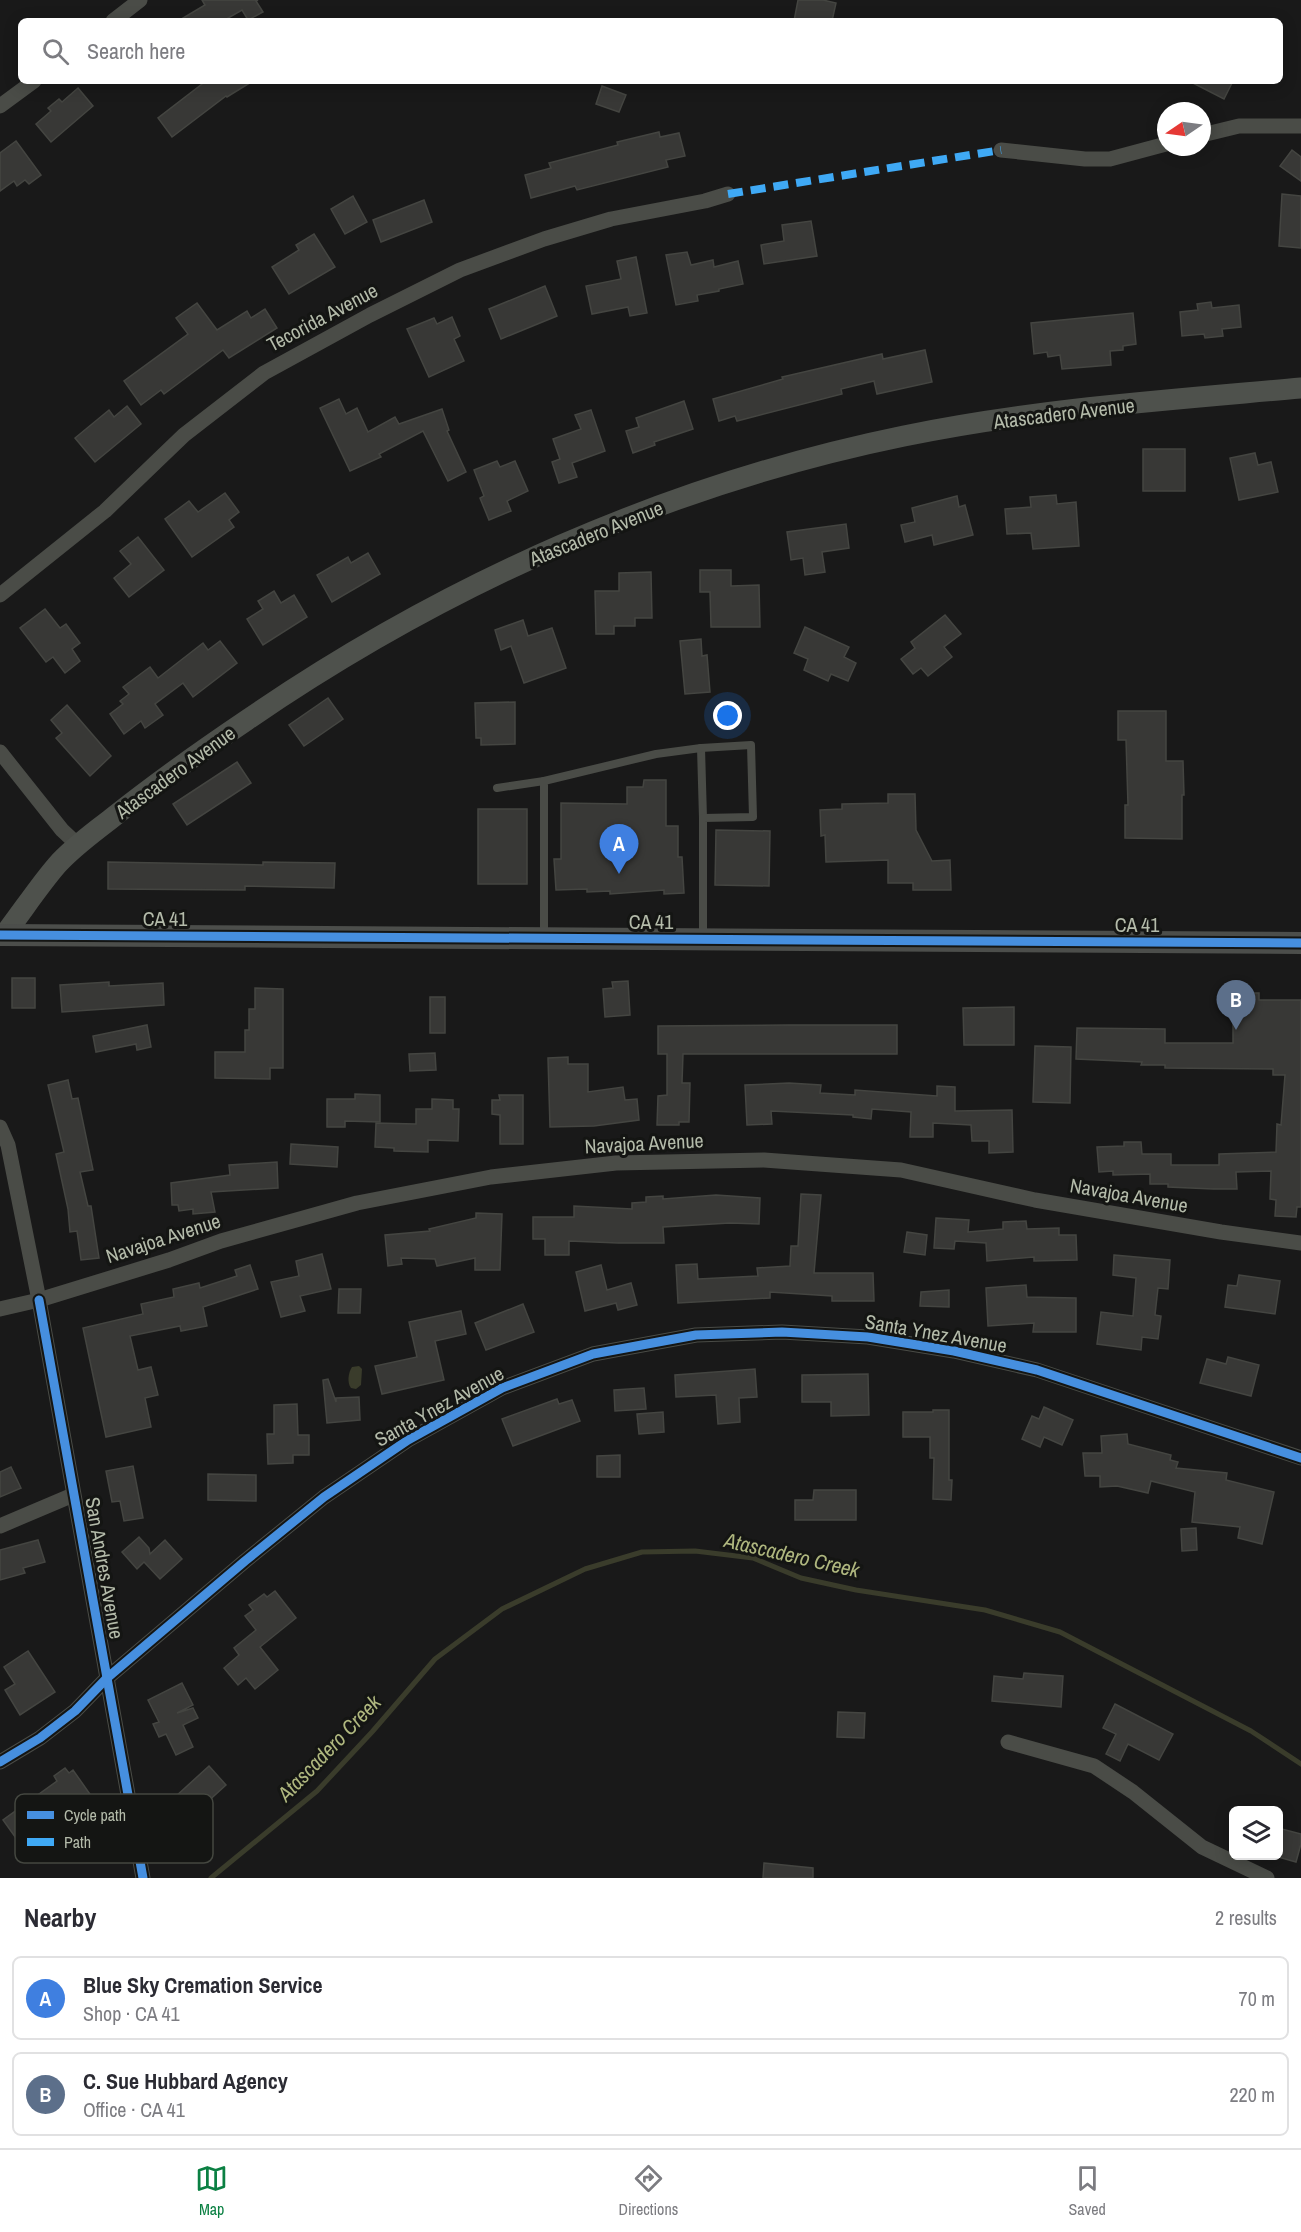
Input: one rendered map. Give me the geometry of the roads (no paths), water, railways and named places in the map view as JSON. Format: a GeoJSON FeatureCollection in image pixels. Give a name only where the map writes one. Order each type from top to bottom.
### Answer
{"type":"FeatureCollection","features":[{"type":"Feature","properties":{"kind":"main road","name":"Atascadero Avenue"},"geometry":{"type":"LineString","coordinates":[[2,935],[58,864],[78,845],[166,776],[301,682],[444,600],[578,536],[744,476],[904,436],[1070,409],[1301,388]]}},
{"type":"Feature","properties":{"kind":"main road","name":"CA 41"},"geometry":{"type":"LineString","coordinates":[[2,935],[1301,943]]}},
{"type":"Feature","properties":{"kind":"street"},"geometry":{"type":"LineString","coordinates":[[117,18],[140,0]]}},
{"type":"Feature","properties":{"kind":"street"},"geometry":{"type":"LineString","coordinates":[[0,106],[29,84]]}},
{"type":"Feature","properties":{"kind":"street"},"geometry":{"type":"LineString","coordinates":[[1211,133],[1239,126],[1301,126]]}},
{"type":"Feature","properties":{"kind":"street"},"geometry":{"type":"LineString","coordinates":[[1001,150],[1085,159],[1110,159],[1157,146]]}},
{"type":"Feature","properties":{"kind":"street","name":"Tecorida Avenue"},"geometry":{"type":"LineString","coordinates":[[0,595],[105,511],[184,435],[264,373],[370,315],[460,270],[544,239],[611,219],[705,201],[728,194]]}},
{"type":"Feature","properties":{"kind":"street"},"geometry":{"type":"LineString","coordinates":[[0,752],[62,830],[78,845]]}},
{"type":"Feature","properties":{"kind":"street","name":"San Andres Avenue"},"geometry":{"type":"LineString","coordinates":[[0,1127],[8,1145],[39,1300],[128,1794]]}},
{"type":"Feature","properties":{"kind":"street","name":"Navajoa Avenue"},"geometry":{"type":"LineString","coordinates":[[0,1309],[39,1300],[169,1260],[221,1241],[357,1203],[491,1177],[616,1163],[764,1160],[902,1170],[1035,1200],[1221,1232],[1301,1243]]}},
{"type":"Feature","properties":{"kind":"street","name":"Santa Ynez Avenue"},"geometry":{"type":"LineString","coordinates":[[0,1762],[40,1738],[75,1711],[107,1678],[236,1568],[324,1497],[408,1440],[502,1388],[593,1354],[696,1335],[782,1332],[868,1337],[954,1351],[1056,1376],[1301,1458]]}},
{"type":"Feature","properties":{"kind":"street"},"geometry":{"type":"LineString","coordinates":[[0,1526],[73,1495]]}},
{"type":"Feature","properties":{"kind":"street"},"geometry":{"type":"LineString","coordinates":[[1008,1742],[1094,1766],[1133,1792],[1202,1848],[1267,1878]]}},
{"type":"Feature","properties":{"kind":"street","name":"San Andres Avenue"},"geometry":{"type":"LineString","coordinates":[[140,1863],[143,1878]]}},
{"type":"Feature","properties":{"kind":"lane"},"geometry":{"type":"LineString","coordinates":[[496,788],[543,781],[656,754],[751,745],[753,817],[703,818]]}},
{"type":"Feature","properties":{"kind":"lane"},"geometry":{"type":"LineString","coordinates":[[701,748],[703,939]]}},
{"type":"Feature","properties":{"kind":"lane"},"geometry":{"type":"LineString","coordinates":[[543,781],[544,938]]}},
{"type":"Feature","properties":{"kind":"waterway","name":"Atascadero Creek"},"geometry":{"type":"LineString","coordinates":[[211,1878],[317,1791],[435,1659],[502,1609],[585,1569],[642,1552],[695,1551],[753,1558],[801,1578],[856,1590],[985,1610],[1060,1632],[1251,1731],[1301,1764]]}},
{"type":"Feature","properties":{"kind":"place","name":"Blue Sky Cremation Service"},"geometry":{"type":"Point","coordinates":[619,874]}},
{"type":"Feature","properties":{"kind":"place","name":"C. Sue Hubbard Agency"},"geometry":{"type":"Point","coordinates":[1236,1030]}}]}
